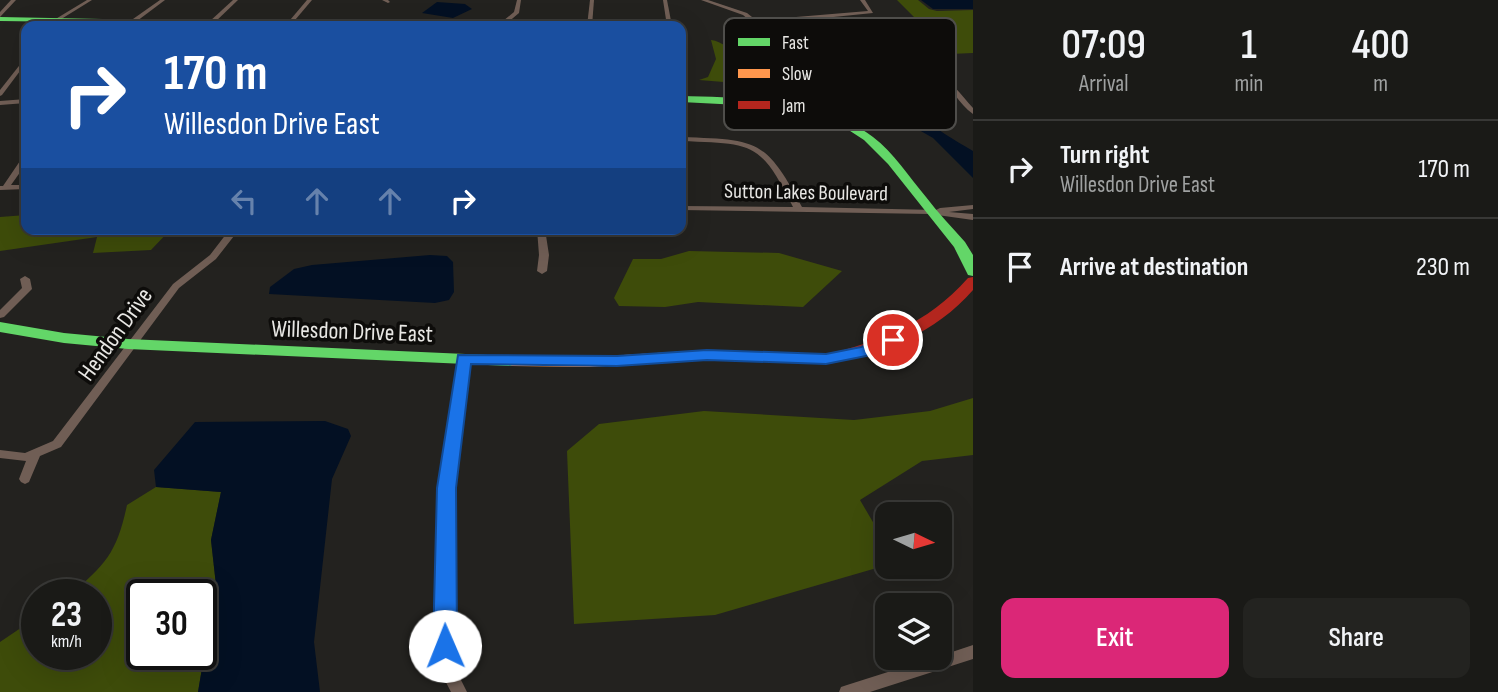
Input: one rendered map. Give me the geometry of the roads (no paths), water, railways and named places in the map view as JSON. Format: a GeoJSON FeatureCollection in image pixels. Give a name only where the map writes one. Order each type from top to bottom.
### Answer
{"type":"FeatureCollection","features":[{"type":"Feature","properties":{"kind":"street"},"geometry":{"type":"LineString","coordinates":[[0,17],[14,0]]}},
{"type":"Feature","properties":{"kind":"street"},"geometry":{"type":"LineString","coordinates":[[56,21],[90,0]]}},
{"type":"Feature","properties":{"kind":"street"},"geometry":{"type":"LineString","coordinates":[[135,20],[163,0]]}},
{"type":"Feature","properties":{"kind":"street"},"geometry":{"type":"LineString","coordinates":[[213,21],[236,0]]}},
{"type":"Feature","properties":{"kind":"street"},"geometry":{"type":"LineString","coordinates":[[292,21],[310,0]]}},
{"type":"Feature","properties":{"kind":"street"},"geometry":{"type":"LineString","coordinates":[[506,21],[516,13],[519,0]]}},
{"type":"Feature","properties":{"kind":"street"},"geometry":{"type":"LineString","coordinates":[[590,21],[592,0]]}},
{"type":"Feature","properties":{"kind":"street"},"geometry":{"type":"LineString","coordinates":[[665,0],[669,21]]}},
{"type":"Feature","properties":{"kind":"street"},"geometry":{"type":"LineString","coordinates":[[703,0],[731,7],[749,18]]}},
{"type":"Feature","properties":{"kind":"street"},"geometry":{"type":"LineString","coordinates":[[806,18],[871,12],[862,0]]}},
{"type":"Feature","properties":{"kind":"street"},"geometry":{"type":"LineString","coordinates":[[0,17],[35,21]]}},
{"type":"Feature","properties":{"kind":"street"},"geometry":{"type":"LineString","coordinates":[[108,21],[160,21]]}},
{"type":"Feature","properties":{"kind":"street"},"geometry":{"type":"LineString","coordinates":[[0,94],[21,66]]}},
{"type":"Feature","properties":{"kind":"street"},"geometry":{"type":"LineString","coordinates":[[956,94],[973,112]]}},
{"type":"Feature","properties":{"kind":"street"},"geometry":{"type":"LineString","coordinates":[[686,99],[724,102]]}},
{"type":"Feature","properties":{"kind":"street"},"geometry":{"type":"LineString","coordinates":[[0,103],[21,101]]}},
{"type":"Feature","properties":{"kind":"street"},"geometry":{"type":"LineString","coordinates":[[852,130],[876,145],[966,252],[973,272]]}},
{"type":"Feature","properties":{"kind":"street"},"geometry":{"type":"LineString","coordinates":[[686,139],[737,142],[760,149],[770,158],[799,210]]}},
{"type":"Feature","properties":{"kind":"street"},"geometry":{"type":"LineString","coordinates":[[2,188],[21,165]]}},
{"type":"Feature","properties":{"kind":"street"},"geometry":{"type":"LineString","coordinates":[[2,188],[21,187]]}},
{"type":"Feature","properties":{"kind":"street","name":"Sutton Lakes Boulevard"},"geometry":{"type":"LineString","coordinates":[[930,212],[973,207]]}},
{"type":"Feature","properties":{"kind":"street","name":"Sutton Lakes Boulevard"},"geometry":{"type":"LineString","coordinates":[[686,208],[930,212],[973,217]]}},
{"type":"Feature","properties":{"kind":"street","name":"Hendon Drive"},"geometry":{"type":"LineString","coordinates":[[31,455],[57,444],[76,423],[176,286],[213,257],[231,235]]}},
{"type":"Feature","properties":{"kind":"street"},"geometry":{"type":"LineString","coordinates":[[542,235],[544,255],[542,271]]}},
{"type":"Feature","properties":{"kind":"street"},"geometry":{"type":"LineString","coordinates":[[0,315],[27,289],[25,279]]}},
{"type":"Feature","properties":{"kind":"street","name":"Willesdon Drive East"},"geometry":{"type":"LineString","coordinates":[[0,327],[59,339],[132,345],[464,359],[574,362],[707,355],[789,359],[844,356],[893,340],[960,296],[973,281]]}},
{"type":"Feature","properties":{"kind":"street"},"geometry":{"type":"LineString","coordinates":[[459,692],[445,665],[444,607],[446,488],[464,359]]}},
{"type":"Feature","properties":{"kind":"street"},"geometry":{"type":"LineString","coordinates":[[0,454],[31,455],[25,479]]}},
{"type":"Feature","properties":{"kind":"street"},"geometry":{"type":"LineString","coordinates":[[847,692],[973,652]]}},
{"type":"Feature","properties":{"kind":"water"},"geometry":{"type":"Polygon","coordinates":[[[921,0],[973,0],[973,9],[933,9],[921,0]]]}},
{"type":"Feature","properties":{"kind":"water"},"geometry":{"type":"Polygon","coordinates":[[[437,2],[465,4],[472,9],[453,18],[422,13],[437,2]]]}},
{"type":"Feature","properties":{"kind":"water"},"geometry":{"type":"Polygon","coordinates":[[[919,130],[940,130],[973,151],[973,178],[933,138],[919,130]]]}},
{"type":"Feature","properties":{"kind":"water"},"geometry":{"type":"Polygon","coordinates":[[[430,255],[447,256],[453,262],[454,292],[449,300],[435,303],[269,294],[270,287],[294,269],[312,265],[430,255]]]}},
{"type":"Feature","properties":{"kind":"water"},"geometry":{"type":"Polygon","coordinates":[[[325,421],[348,429],[351,436],[332,479],[314,642],[320,692],[198,692],[202,670],[217,670],[217,579],[211,540],[221,492],[156,487],[154,470],[195,422],[325,421]]]}}]}
